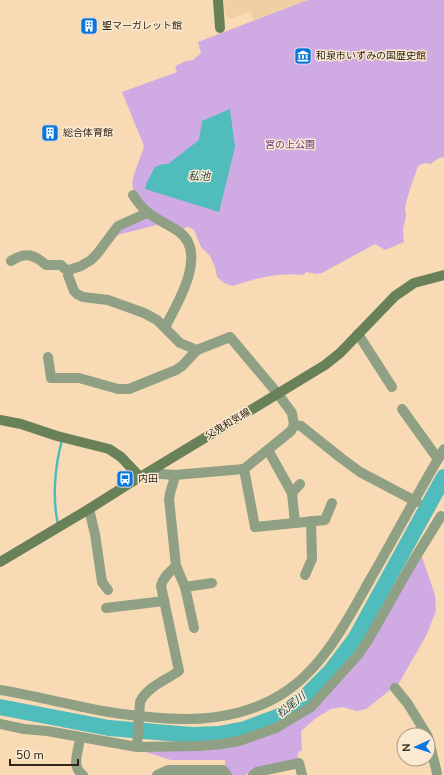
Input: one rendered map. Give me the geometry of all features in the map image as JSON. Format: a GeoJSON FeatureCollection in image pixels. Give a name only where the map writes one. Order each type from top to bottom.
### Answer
{"type":"FeatureCollection","features":[{"type":"Feature","properties":{"kind":"main road"},"geometry":{"type":"LineString","coordinates":[[218,0],[220,28]]}},
{"type":"Feature","properties":{"kind":"main road","name":"父鬼和気線"},"geometry":{"type":"LineString","coordinates":[[0,562],[89,510],[325,365],[340,353],[395,296],[414,283],[444,275]]}},
{"type":"Feature","properties":{"kind":"main road"},"geometry":{"type":"LineString","coordinates":[[0,420],[21,424],[57,436],[109,449],[144,475]]}},
{"type":"Feature","properties":{"kind":"street"},"geometry":{"type":"LineString","coordinates":[[133,195],[147,213],[182,235],[191,249],[191,264],[186,283],[173,313],[164,327]]}},
{"type":"Feature","properties":{"kind":"street"},"geometry":{"type":"LineString","coordinates":[[12,261],[20,256],[31,255],[36,257],[46,266],[61,265],[65,269],[69,270],[81,266],[97,254],[118,226],[147,213]]}},
{"type":"Feature","properties":{"kind":"street"},"geometry":{"type":"LineString","coordinates":[[69,270],[68,276],[74,291],[77,294],[83,297],[108,300],[141,311],[157,320],[180,343],[196,350]]}},
{"type":"Feature","properties":{"kind":"street"},"geometry":{"type":"LineString","coordinates":[[358,334],[392,387]]}},
{"type":"Feature","properties":{"kind":"street"},"geometry":{"type":"LineString","coordinates":[[48,357],[51,378],[79,378],[123,390],[138,386],[176,370],[182,366],[196,350],[230,337],[292,413],[294,425],[291,431],[244,469],[175,475],[144,475]]}},
{"type":"Feature","properties":{"kind":"street"},"geometry":{"type":"LineString","coordinates":[[402,409],[438,459]]}},
{"type":"Feature","properties":{"kind":"street"},"geometry":{"type":"LineString","coordinates":[[294,425],[301,426],[360,472],[415,501]]}},
{"type":"Feature","properties":{"kind":"street"},"geometry":{"type":"LineString","coordinates":[[0,690],[139,718],[187,719],[212,718],[238,713],[264,704],[285,693],[299,682],[331,645],[387,551],[444,449]]}},
{"type":"Feature","properties":{"kind":"street"},"geometry":{"type":"LineString","coordinates":[[268,450],[292,492],[295,523]]}},
{"type":"Feature","properties":{"kind":"street"},"geometry":{"type":"LineString","coordinates":[[244,469],[255,526],[325,520],[332,503]]}},
{"type":"Feature","properties":{"kind":"street"},"geometry":{"type":"LineString","coordinates":[[175,475],[170,489],[169,499],[176,566],[185,587],[194,628]]}},
{"type":"Feature","properties":{"kind":"street"},"geometry":{"type":"LineString","coordinates":[[292,492],[300,484]]}},
{"type":"Feature","properties":{"kind":"street"},"geometry":{"type":"LineString","coordinates":[[89,510],[95,534],[102,582],[108,590]]}},
{"type":"Feature","properties":{"kind":"street"},"geometry":{"type":"LineString","coordinates":[[56,733],[79,744],[108,742],[200,746],[239,741],[276,728],[311,707],[358,655],[367,642],[440,512]]}},
{"type":"Feature","properties":{"kind":"street"},"geometry":{"type":"LineString","coordinates":[[305,574],[312,559],[311,522]]}},
{"type":"Feature","properties":{"kind":"street"},"geometry":{"type":"LineString","coordinates":[[137,743],[140,702],[143,696],[148,691],[179,671],[161,586],[166,575],[176,566]]}},
{"type":"Feature","properties":{"kind":"street"},"geometry":{"type":"LineString","coordinates":[[185,587],[212,583]]}},
{"type":"Feature","properties":{"kind":"street"},"geometry":{"type":"LineString","coordinates":[[106,608],[164,601]]}},
{"type":"Feature","properties":{"kind":"street"},"geometry":{"type":"LineString","coordinates":[[395,688],[424,727]]}},
{"type":"Feature","properties":{"kind":"street"},"geometry":{"type":"LineString","coordinates":[[0,724],[108,742]]}},
{"type":"Feature","properties":{"kind":"street"},"geometry":{"type":"LineString","coordinates":[[79,744],[76,766],[77,770],[83,775]]}},
{"type":"Feature","properties":{"kind":"street"},"geometry":{"type":"LineString","coordinates":[[253,775],[257,772],[299,763],[302,775]]}},
{"type":"Feature","properties":{"kind":"street"},"geometry":{"type":"LineString","coordinates":[[157,775],[168,770],[176,769],[223,770],[226,775]]}},
{"type":"Feature","properties":{"kind":"shaded area"},"geometry":{"type":"Polygon","coordinates":[[[224,0],[308,0],[254,20],[250,11],[230,19],[225,14],[224,0]]]}},
{"type":"Feature","properties":{"kind":"green space","name":"宮の上公園"},"geometry":{"type":"Polygon","coordinates":[[[308,0],[444,0],[444,157],[437,159],[431,164],[424,163],[418,166],[405,207],[406,216],[403,229],[404,242],[385,250],[375,244],[322,273],[317,274],[306,272],[304,275],[276,275],[259,278],[233,286],[224,283],[217,277],[215,267],[210,256],[201,247],[194,230],[189,227],[181,229],[166,221],[149,209],[136,195],[133,187],[133,179],[144,146],[122,92],[177,72],[175,66],[186,61],[193,60],[201,53],[198,42],[308,0]]]}},
{"type":"Feature","properties":{"kind":"green space"},"geometry":{"type":"Polygon","coordinates":[[[147,216],[161,224],[113,236],[116,232],[147,216]]]}},
{"type":"Feature","properties":{"kind":"green space"},"geometry":{"type":"Polygon","coordinates":[[[419,557],[422,557],[435,595],[436,611],[426,636],[399,683],[366,709],[357,711],[342,707],[331,709],[316,718],[301,731],[302,750],[298,753],[297,760],[256,769],[245,775],[230,775],[225,765],[225,760],[171,760],[139,750],[200,748],[282,728],[346,674],[419,557]]]}},
{"type":"Feature","properties":{"kind":"water","name":"私池"},"geometry":{"type":"Polygon","coordinates":[[[230,109],[235,147],[219,212],[145,189],[155,167],[168,164],[199,140],[202,121],[230,109]]]}},
{"type":"Feature","properties":{"kind":"waterway"},"geometry":{"type":"LineString","coordinates":[[58,524],[55,504],[55,482],[62,440]]}},
{"type":"Feature","properties":{"kind":"waterway","name":"松尾川"},"geometry":{"type":"LineString","coordinates":[[0,707],[109,728],[192,735],[219,734],[245,729],[282,715],[309,693],[330,672],[355,639],[444,477]]}},
{"type":"Feature","properties":{"kind":"place","name":"聖マーガレット館"},"geometry":{"type":"Point","coordinates":[89,26]}},
{"type":"Feature","properties":{"kind":"place","name":"和泉市いずみの国歴史館"},"geometry":{"type":"Point","coordinates":[303,56]}},
{"type":"Feature","properties":{"kind":"place","name":"総合体育館"},"geometry":{"type":"Point","coordinates":[50,133]}},
{"type":"Feature","properties":{"kind":"place","name":"内田"},"geometry":{"type":"Point","coordinates":[125,479]}}]}
